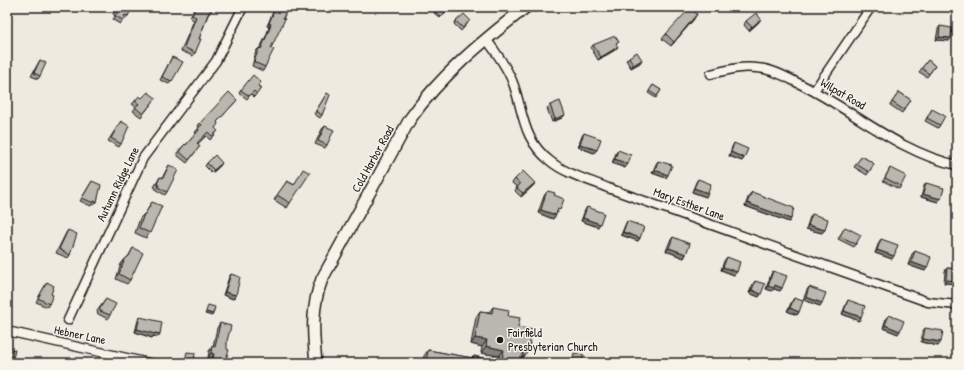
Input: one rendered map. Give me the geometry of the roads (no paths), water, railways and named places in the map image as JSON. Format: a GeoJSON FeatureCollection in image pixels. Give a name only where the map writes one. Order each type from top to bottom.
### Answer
{"type":"FeatureCollection","features":[{"type":"Feature","properties":{"kind":"main road","name":"Cold Harbor Road"},"geometry":{"type":"LineString","coordinates":[[316,363],[313,320],[317,292],[326,271],[410,119],[435,87],[486,39],[526,7]]}},
{"type":"Feature","properties":{"kind":"street","name":"Autumn Ridge Lane"},"geometry":{"type":"LineString","coordinates":[[68,320],[140,163],[216,61],[243,7]]}},
{"type":"Feature","properties":{"kind":"street"},"geometry":{"type":"LineString","coordinates":[[814,91],[871,7]]}},
{"type":"Feature","properties":{"kind":"street","name":"Mary Esther Lane"},"geometry":{"type":"LineString","coordinates":[[486,39],[506,68],[512,83],[523,124],[531,141],[541,153],[563,169],[608,188],[928,302],[957,305]]}},
{"type":"Feature","properties":{"kind":"street","name":"Wilpat Road"},"geometry":{"type":"LineString","coordinates":[[711,74],[742,67],[758,68],[780,74],[814,91],[915,151],[957,164]]}},
{"type":"Feature","properties":{"kind":"street","name":"Hebner Lane"},"geometry":{"type":"LineString","coordinates":[[7,331],[149,363]]}},
{"type":"Feature","properties":{"kind":"place","name":"Fairfield Presbyterian Church"},"geometry":{"type":"Point","coordinates":[500,340]}}]}
